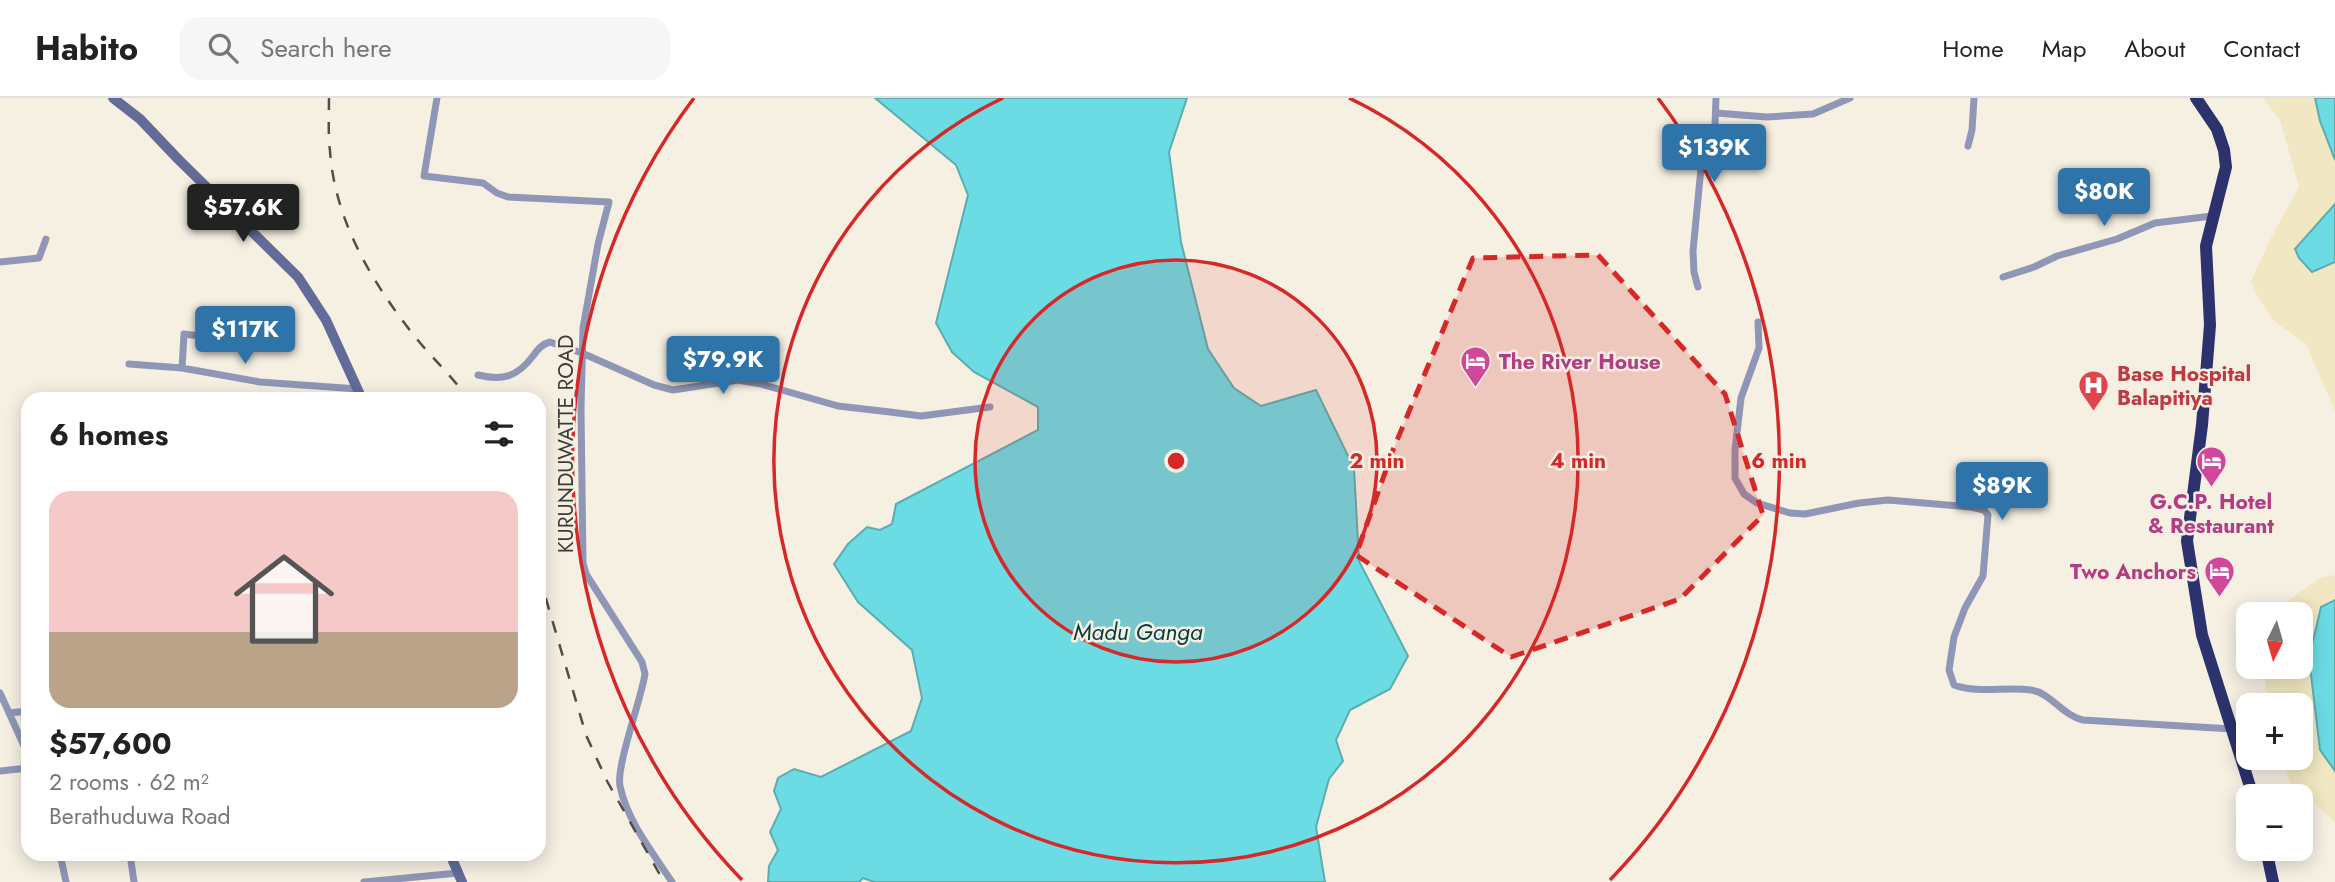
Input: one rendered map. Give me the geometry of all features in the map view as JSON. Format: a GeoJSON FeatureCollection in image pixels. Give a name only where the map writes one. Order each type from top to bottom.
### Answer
{"type":"FeatureCollection","features":[{"type":"Feature","properties":{"kind":"highway"},"geometry":{"type":"LineString","coordinates":[[2196,98],[2217,129],[2224,150],[2225,167],[2206,246],[2210,324],[2203,412],[2186,541],[2202,635],[2249,784]]}},
{"type":"Feature","properties":{"kind":"highway"},"geometry":{"type":"LineString","coordinates":[[2269,861],[2273,882]]}},
{"type":"Feature","properties":{"kind":"street"},"geometry":{"type":"LineString","coordinates":[[113,98],[140,119],[298,276],[326,320],[360,392]]}},
{"type":"Feature","properties":{"kind":"street","name":"KURUNDUWATTE ROAD"},"geometry":{"type":"LineString","coordinates":[[437,98],[424,176],[483,183],[508,197],[609,202],[583,328],[583,563],[586,573],[642,662],[645,674],[642,694],[621,765],[619,785],[642,836],[672,882]]}},
{"type":"Feature","properties":{"kind":"street"},"geometry":{"type":"LineString","coordinates":[[1698,287],[1693,251],[1701,168],[1711,142],[1716,98]]}},
{"type":"Feature","properties":{"kind":"street"},"geometry":{"type":"LineString","coordinates":[[1716,113],[1767,117],[1813,114],[1850,98]]}},
{"type":"Feature","properties":{"kind":"street"},"geometry":{"type":"LineString","coordinates":[[1968,146],[1972,130],[1973,98]]}},
{"type":"Feature","properties":{"kind":"street"},"geometry":{"type":"LineString","coordinates":[[2003,277],[2057,256],[2117,239],[2155,223],[2212,216]]}},
{"type":"Feature","properties":{"kind":"street"},"geometry":{"type":"LineString","coordinates":[[0,262],[38,258],[46,239]]}},
{"type":"Feature","properties":{"kind":"street"},"geometry":{"type":"LineString","coordinates":[[1758,322],[1759,348],[1741,398],[1735,450],[1735,478],[1744,494],[1757,503],[1790,513],[1805,514],[1888,500],[1971,507],[1984,510],[1988,515],[1983,576],[1965,608],[1954,637],[1949,670],[1954,685],[1972,689],[2031,690],[2051,700],[2064,712],[2083,720],[2233,729]]}},
{"type":"Feature","properties":{"kind":"street"},"geometry":{"type":"LineString","coordinates":[[181,368],[184,334],[238,341]]}},
{"type":"Feature","properties":{"kind":"street"},"geometry":{"type":"LineString","coordinates":[[478,375],[499,380],[514,374],[526,365],[546,342],[559,344],[654,385],[673,390],[738,380],[838,406],[920,416],[990,407]]}},
{"type":"Feature","properties":{"kind":"street"},"geometry":{"type":"LineString","coordinates":[[129,364],[181,368],[260,382],[344,392]]}},
{"type":"Feature","properties":{"kind":"street"},"geometry":{"type":"LineString","coordinates":[[0,693],[21,738]]}},
{"type":"Feature","properties":{"kind":"street"},"geometry":{"type":"LineString","coordinates":[[9,713],[21,712]]}},
{"type":"Feature","properties":{"kind":"street"},"geometry":{"type":"LineString","coordinates":[[0,771],[21,769]]}},
{"type":"Feature","properties":{"kind":"street"},"geometry":{"type":"LineString","coordinates":[[62,861],[66,882]]}},
{"type":"Feature","properties":{"kind":"street"},"geometry":{"type":"LineString","coordinates":[[131,861],[134,882]]}},
{"type":"Feature","properties":{"kind":"street"},"geometry":{"type":"LineString","coordinates":[[364,882],[460,878],[453,861]]}},
{"type":"Feature","properties":{"kind":"highlighted area"},"geometry":{"type":"Polygon","coordinates":[[[1598,255],[1725,394],[1763,515],[1680,599],[1511,657],[1356,555],[1393,450],[1473,258],[1598,255]]]}},
{"type":"Feature","properties":{"kind":"sand"},"geometry":{"type":"Polygon","coordinates":[[[2263,98],[2315,98],[2320,121],[2335,160],[2335,204],[2318,222],[2312,272],[2335,263],[2335,411],[2306,344],[2273,320],[2251,281],[2299,187],[2280,120],[2263,98]]]}},
{"type":"Feature","properties":{"kind":"sand"},"geometry":{"type":"Polygon","coordinates":[[[2335,575],[2335,600],[2321,608],[2320,750],[2335,771],[2335,822],[2313,803],[2313,784],[2291,784],[2287,770],[2313,770],[2313,693],[2267,693],[2265,687],[2266,679],[2314,679],[2314,602],[2286,602],[2320,578],[2335,575]]]}},
{"type":"Feature","properties":{"kind":"water","name":"Madu Ganga"},"geometry":{"type":"Polygon","coordinates":[[[875,98],[1187,98],[1169,152],[1181,242],[1208,349],[1234,388],[1261,406],[1316,390],[1354,468],[1359,561],[1408,656],[1390,689],[1350,710],[1336,740],[1343,761],[1329,779],[1316,827],[1325,882],[874,882],[863,878],[859,882],[768,882],[769,866],[778,850],[770,832],[781,809],[774,791],[778,778],[794,769],[821,777],[911,731],[922,698],[912,650],[858,602],[834,564],[848,544],[867,527],[880,530],[892,524],[896,504],[1038,430],[1038,407],[974,372],[952,352],[936,323],[968,195],[956,165],[875,98]]]}},
{"type":"Feature","properties":{"kind":"water"},"geometry":{"type":"Polygon","coordinates":[[[2315,98],[2335,98],[2335,160],[2320,121],[2315,98]]]}},
{"type":"Feature","properties":{"kind":"water"},"geometry":{"type":"Polygon","coordinates":[[[2335,204],[2335,262],[2312,272],[2299,258],[2295,249],[2335,204]]]}},
{"type":"Feature","properties":{"kind":"water"},"geometry":{"type":"Polygon","coordinates":[[[2335,600],[2335,771],[2320,750],[2312,679],[2314,679],[2314,637],[2321,607],[2335,600]]]}},
{"type":"Feature","properties":{"kind":"railway"},"geometry":{"type":"LineString","coordinates":[[329,98],[333,177],[348,227],[385,296],[416,338],[463,392]]}},
{"type":"Feature","properties":{"kind":"railway"},"geometry":{"type":"LineString","coordinates":[[546,599],[586,735],[607,781],[664,882]]}},
{"type":"Feature","properties":{"kind":"place","name":"The River House"},"geometry":{"type":"Point","coordinates":[1476,389]}},
{"type":"Feature","properties":{"kind":"place","name":"Base Hospital Balapitiya"},"geometry":{"type":"Point","coordinates":[2094,413]}},
{"type":"Feature","properties":{"kind":"place","name":"G.C.P. Hotel & Restaurant"},"geometry":{"type":"Point","coordinates":[2211,489]}},
{"type":"Feature","properties":{"kind":"place","name":"Two Anchors"},"geometry":{"type":"Point","coordinates":[2219,599]}}]}
